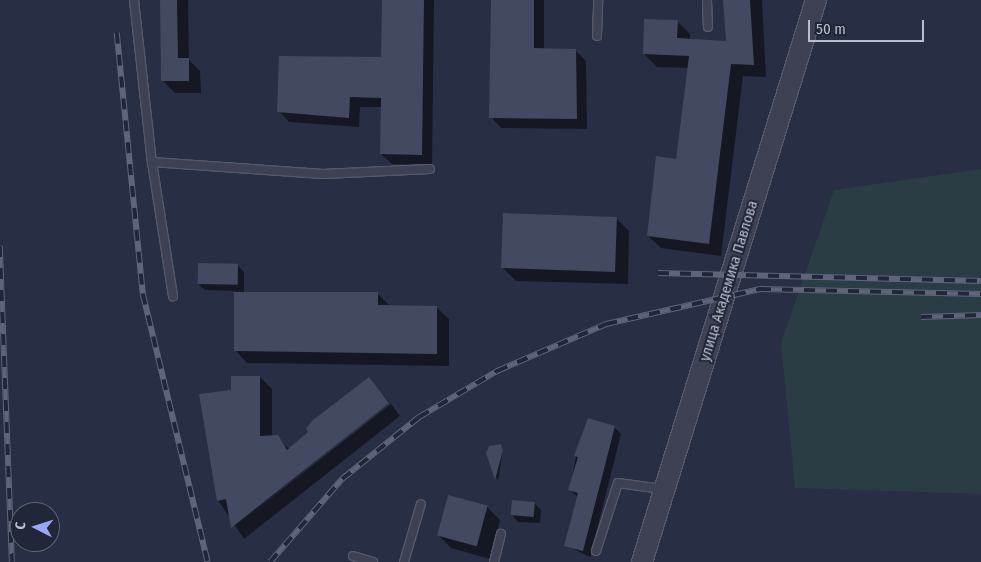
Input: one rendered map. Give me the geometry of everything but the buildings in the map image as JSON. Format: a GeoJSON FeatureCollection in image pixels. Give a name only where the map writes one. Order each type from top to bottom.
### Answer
{"type":"FeatureCollection","features":[{"type":"Feature","properties":{"kind":"street","name":"улица Академика Павлова"},"geometry":{"type":"LineString","coordinates":[[642,562],[816,0]]}},
{"type":"Feature","properties":{"kind":"lane"},"geometry":{"type":"LineString","coordinates":[[134,0],[152,162],[174,296]]}},
{"type":"Feature","properties":{"kind":"lane"},"geometry":{"type":"LineString","coordinates":[[597,36],[598,0]]}},
{"type":"Feature","properties":{"kind":"lane"},"geometry":{"type":"LineString","coordinates":[[707,0],[708,27]]}},
{"type":"Feature","properties":{"kind":"lane"},"geometry":{"type":"LineString","coordinates":[[152,162],[322,174],[430,169]]}},
{"type":"Feature","properties":{"kind":"lane"},"geometry":{"type":"LineString","coordinates":[[596,551],[618,483],[665,489]]}},
{"type":"Feature","properties":{"kind":"lane"},"geometry":{"type":"LineString","coordinates":[[404,562],[421,504]]}},
{"type":"Feature","properties":{"kind":"lane"},"geometry":{"type":"LineString","coordinates":[[494,562],[501,534]]}},
{"type":"Feature","properties":{"kind":"lane"},"geometry":{"type":"LineString","coordinates":[[353,556],[373,562]]}},
{"type":"Feature","properties":{"kind":"shaded area"},"geometry":{"type":"Polygon","coordinates":[[[981,169],[981,494],[795,488],[781,343],[834,190],[981,169]]]}},
{"type":"Feature","properties":{"kind":"railway"},"geometry":{"type":"LineString","coordinates":[[117,33],[143,294],[208,562]]}},
{"type":"Feature","properties":{"kind":"railway"},"geometry":{"type":"LineString","coordinates":[[0,246],[12,562]]}},
{"type":"Feature","properties":{"kind":"railway"},"geometry":{"type":"LineString","coordinates":[[658,273],[981,281]]}},
{"type":"Feature","properties":{"kind":"railway"},"geometry":{"type":"LineString","coordinates":[[270,562],[342,479],[419,417],[497,371],[606,324],[760,289],[981,294]]}},
{"type":"Feature","properties":{"kind":"railway"},"geometry":{"type":"LineString","coordinates":[[921,317],[981,315]]}}]}
